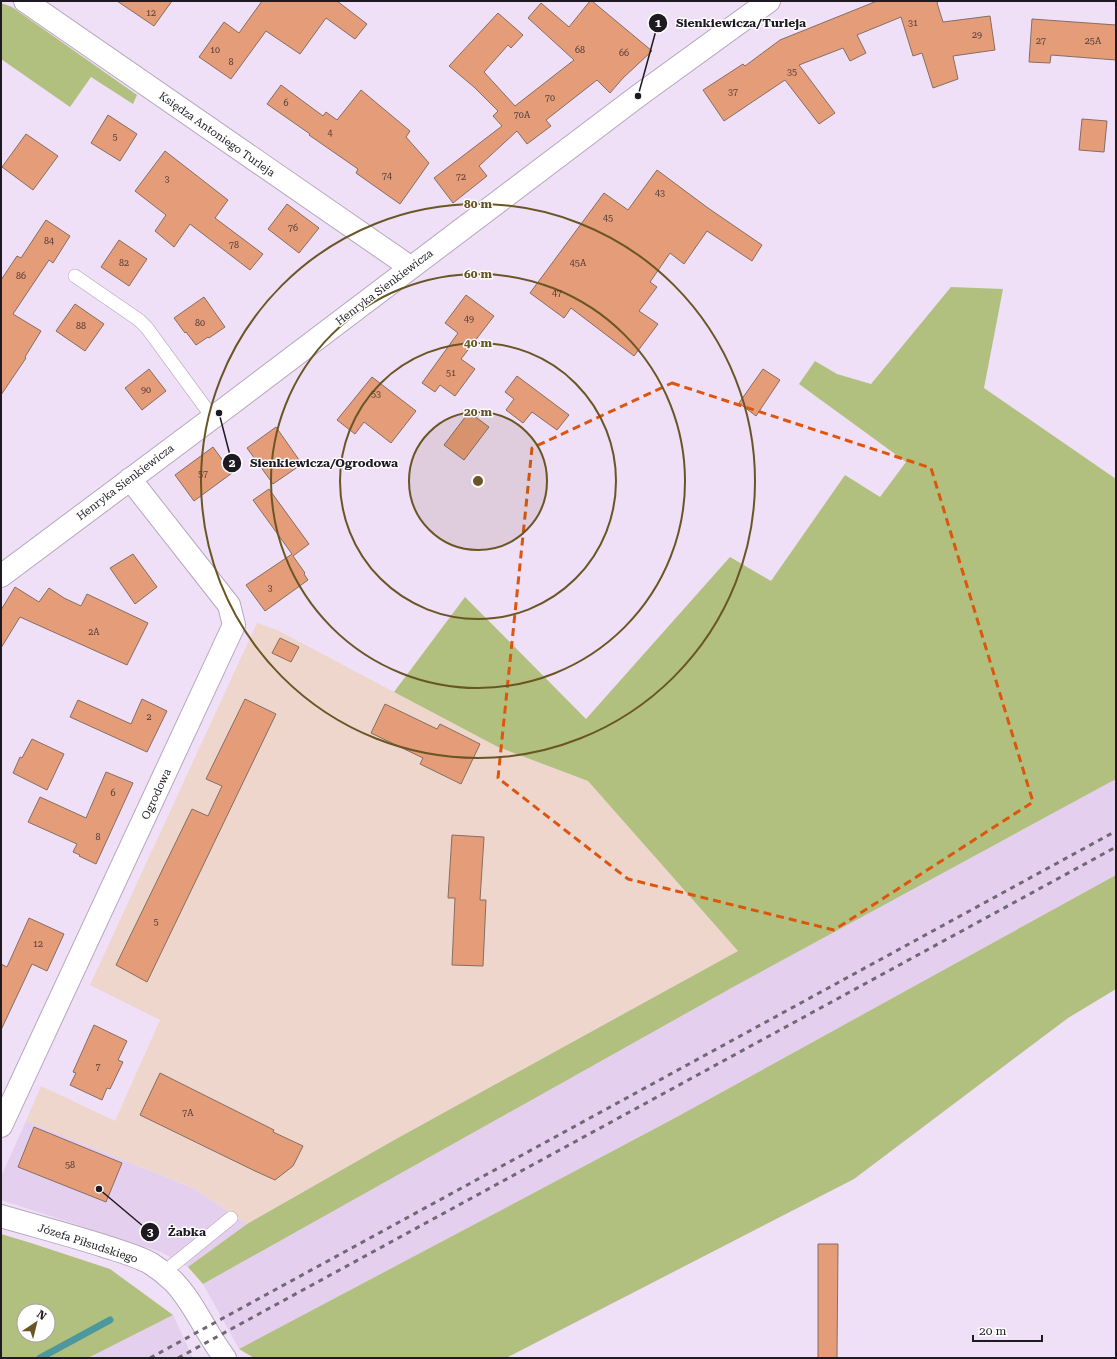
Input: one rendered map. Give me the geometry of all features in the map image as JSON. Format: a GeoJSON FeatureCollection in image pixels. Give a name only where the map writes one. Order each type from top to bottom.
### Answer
{"type":"FeatureCollection","features":[{"type":"Feature","properties":{"kind":"street","name":"Księdza Antoniego Turleja"},"geometry":{"type":"LineString","coordinates":[[25,1],[410,267]]}},
{"type":"Feature","properties":{"kind":"street","name":"Henryka Sienkiewicza"},"geometry":{"type":"LineString","coordinates":[[1,576],[638,96],[769,1]]}},
{"type":"Feature","properties":{"kind":"street","name":"Ogrodowa"},"geometry":{"type":"LineString","coordinates":[[1,1126],[234,625],[229,605],[130,479]]}},
{"type":"Feature","properties":{"kind":"street","name":"Józefa Piłsudskiego"},"geometry":{"type":"LineString","coordinates":[[1,1216],[85,1240],[135,1256],[150,1263],[174,1282],[194,1308],[225,1358]]}},
{"type":"Feature","properties":{"kind":"lane"},"geometry":{"type":"LineString","coordinates":[[75,276],[139,320],[147,328],[212,418]]}},
{"type":"Feature","properties":{"kind":"lane"},"geometry":{"type":"LineString","coordinates":[[163,1273],[231,1218]]}},
{"type":"Feature","properties":{"kind":"highlighted area"},"geometry":{"type":"Polygon","coordinates":[[[672,383],[931,468],[1033,802],[834,930],[628,879],[498,778],[532,448],[672,383]]]}},
{"type":"Feature","properties":{"kind":"shaded area"},"geometry":{"type":"Polygon","coordinates":[[[257,623],[277,630],[498,747],[588,781],[738,951],[396,1139],[247,1224],[193,1188],[26,1121],[41,1086],[115,1121],[160,1020],[90,985],[257,623]]]}},
{"type":"Feature","properties":{"kind":"shaded area"},"geometry":{"type":"Polygon","coordinates":[[[1116,779],[1116,875],[673,1119],[239,1349],[203,1284],[735,986],[1116,779]]]}},
{"type":"Feature","properties":{"kind":"shaded area"},"geometry":{"type":"Polygon","coordinates":[[[26,1121],[193,1188],[247,1224],[188,1267],[161,1252],[1,1200],[1,1177],[26,1121]]]}},
{"type":"Feature","properties":{"kind":"shaded area"},"geometry":{"type":"Polygon","coordinates":[[[173,1315],[193,1358],[88,1358],[173,1315]]]}},
{"type":"Feature","properties":{"kind":"green space"},"geometry":{"type":"Polygon","coordinates":[[[1,3],[12,7],[137,95],[133,104],[91,77],[70,107],[1,59],[1,3]]]}},
{"type":"Feature","properties":{"kind":"green space"},"geometry":{"type":"Polygon","coordinates":[[[951,287],[1003,289],[984,388],[1116,479],[1116,779],[735,986],[203,1284],[188,1267],[247,1224],[396,1139],[738,951],[588,781],[498,747],[394,692],[465,597],[586,719],[730,557],[771,581],[845,475],[880,497],[906,462],[799,384],[815,361],[837,374],[871,384],[951,287]]]}},
{"type":"Feature","properties":{"kind":"green space"},"geometry":{"type":"Polygon","coordinates":[[[1116,875],[1116,989],[1068,1018],[854,1179],[506,1358],[254,1358],[239,1349],[673,1119],[1116,875]]]}},
{"type":"Feature","properties":{"kind":"green space"},"geometry":{"type":"Polygon","coordinates":[[[1,1234],[110,1269],[173,1315],[88,1358],[1,1358],[1,1234]]]}},
{"type":"Feature","properties":{"kind":"building"},"geometry":{"type":"Polygon","coordinates":[[[117,1],[172,1],[154,26],[117,1]]]}},
{"type":"Feature","properties":{"kind":"building"},"geometry":{"type":"Polygon","coordinates":[[[262,1],[337,1],[367,24],[355,39],[326,18],[300,54],[266,31],[231,79],[199,57],[224,22],[239,33],[262,1]]]}},
{"type":"Feature","properties":{"kind":"building"},"geometry":{"type":"Polygon","coordinates":[[[590,1],[592,1],[652,51],[623,78],[610,93],[597,80],[546,120],[551,126],[527,144],[517,131],[479,166],[487,176],[453,203],[434,178],[502,126],[493,116],[498,111],[474,87],[449,66],[498,13],[523,35],[511,48],[508,45],[484,72],[515,106],[574,60],[528,18],[541,3],[569,27],[590,1]]]}},
{"type":"Feature","properties":{"kind":"building"},"geometry":{"type":"Polygon","coordinates":[[[877,1],[939,1],[937,3],[943,22],[990,16],[995,50],[953,56],[958,79],[933,88],[922,53],[913,56],[901,17],[857,35],[866,53],[850,61],[843,48],[799,65],[835,113],[819,124],[785,80],[724,121],[703,90],[743,64],[745,66],[780,40],[877,1]]]}},
{"type":"Feature","properties":{"kind":"building"},"geometry":{"type":"Polygon","coordinates":[[[1032,19],[1116,25],[1116,60],[1051,55],[1050,63],[1029,62],[1032,19]]]}},
{"type":"Feature","properties":{"kind":"building"},"geometry":{"type":"Polygon","coordinates":[[[281,85],[323,116],[326,112],[337,120],[361,90],[410,131],[406,137],[429,163],[400,204],[356,173],[358,169],[267,104],[281,85]]]}},
{"type":"Feature","properties":{"kind":"building"},"geometry":{"type":"Polygon","coordinates":[[[108,115],[137,134],[120,161],[91,143],[108,115]]]}},
{"type":"Feature","properties":{"kind":"building"},"geometry":{"type":"Polygon","coordinates":[[[1082,119],[1107,121],[1104,152],[1079,150],[1082,119]]]}},
{"type":"Feature","properties":{"kind":"building"},"geometry":{"type":"Polygon","coordinates":[[[26,134],[58,156],[33,190],[2,167],[26,134]]]}},
{"type":"Feature","properties":{"kind":"building"},"geometry":{"type":"Polygon","coordinates":[[[165,151],[228,200],[215,218],[263,254],[250,270],[190,224],[174,247],[155,231],[166,215],[135,191],[165,151]]]}},
{"type":"Feature","properties":{"kind":"building"},"geometry":{"type":"Polygon","coordinates":[[[657,170],[708,208],[762,245],[752,261],[707,231],[684,264],[670,253],[650,282],[657,287],[639,311],[658,324],[634,356],[571,308],[564,318],[530,293],[604,193],[628,210],[657,170]]]}},
{"type":"Feature","properties":{"kind":"building"},"geometry":{"type":"Polygon","coordinates":[[[287,204],[319,228],[299,253],[268,229],[287,204]]]}},
{"type":"Feature","properties":{"kind":"building"},"geometry":{"type":"Polygon","coordinates":[[[46,220],[70,236],[53,263],[49,260],[13,314],[41,331],[25,357],[26,358],[1,395],[1,280],[17,256],[21,258],[46,220]]]}},
{"type":"Feature","properties":{"kind":"building"},"geometry":{"type":"Polygon","coordinates":[[[119,240],[147,259],[129,286],[101,267],[119,240]]]}},
{"type":"Feature","properties":{"kind":"building"},"geometry":{"type":"Polygon","coordinates":[[[466,295],[494,316],[461,359],[475,369],[455,396],[440,385],[435,392],[422,383],[458,333],[445,323],[466,295]]]}},
{"type":"Feature","properties":{"kind":"building"},"geometry":{"type":"Polygon","coordinates":[[[204,297],[225,327],[196,345],[174,318],[204,297]]]}},
{"type":"Feature","properties":{"kind":"building"},"geometry":{"type":"Polygon","coordinates":[[[75,304],[104,324],[85,351],[56,331],[75,304]]]}},
{"type":"Feature","properties":{"kind":"building"},"geometry":{"type":"Polygon","coordinates":[[[149,369],[166,391],[142,410],[125,388],[149,369]]]}},
{"type":"Feature","properties":{"kind":"building"},"geometry":{"type":"Polygon","coordinates":[[[763,369],[780,380],[756,416],[739,403],[763,369]]]}},
{"type":"Feature","properties":{"kind":"building"},"geometry":{"type":"Polygon","coordinates":[[[517,376],[569,415],[557,430],[532,412],[523,423],[506,410],[514,399],[505,392],[517,376]]]}},
{"type":"Feature","properties":{"kind":"building"},"geometry":{"type":"Polygon","coordinates":[[[372,377],[416,411],[391,443],[364,422],[355,434],[337,420],[372,377]]]}},
{"type":"Feature","properties":{"kind":"building"},"geometry":{"type":"Polygon","coordinates":[[[469,412],[489,427],[464,460],[444,445],[469,412]]]}},
{"type":"Feature","properties":{"kind":"building"},"geometry":{"type":"Polygon","coordinates":[[[276,427],[302,464],[273,484],[247,448],[276,427]]]}},
{"type":"Feature","properties":{"kind":"building"},"geometry":{"type":"Polygon","coordinates":[[[213,447],[232,473],[194,501],[175,475],[213,447]]]}},
{"type":"Feature","properties":{"kind":"building"},"geometry":{"type":"Polygon","coordinates":[[[269,489],[309,544],[293,556],[308,580],[265,611],[246,585],[292,554],[253,500],[269,489]]]}},
{"type":"Feature","properties":{"kind":"building"},"geometry":{"type":"Polygon","coordinates":[[[133,554],[157,587],[135,604],[110,568],[133,554]]]}},
{"type":"Feature","properties":{"kind":"building"},"geometry":{"type":"Polygon","coordinates":[[[15,587],[39,602],[49,588],[64,598],[81,606],[87,594],[148,623],[127,665],[20,617],[1,648],[1,610],[15,587]]]}},
{"type":"Feature","properties":{"kind":"building"},"geometry":{"type":"Polygon","coordinates":[[[280,638],[299,647],[291,662],[272,653],[280,638]]]}},
{"type":"Feature","properties":{"kind":"building"},"geometry":{"type":"Polygon","coordinates":[[[142,699],[167,711],[147,752],[70,717],[78,700],[131,724],[142,699]]]}},
{"type":"Feature","properties":{"kind":"building"},"geometry":{"type":"Polygon","coordinates":[[[245,699],[276,714],[147,982],[116,965],[192,809],[208,816],[222,786],[206,779],[245,699]]]}},
{"type":"Feature","properties":{"kind":"building"},"geometry":{"type":"Polygon","coordinates":[[[385,704],[437,729],[440,724],[480,744],[461,784],[420,764],[423,758],[371,733],[385,704]]]}},
{"type":"Feature","properties":{"kind":"building"},"geometry":{"type":"Polygon","coordinates":[[[32,739],[64,754],[47,790],[13,773],[20,757],[22,758],[32,739]]]}},
{"type":"Feature","properties":{"kind":"building"},"geometry":{"type":"Polygon","coordinates":[[[106,772],[133,783],[96,864],[73,852],[77,844],[28,822],[40,797],[86,818],[106,772]]]}},
{"type":"Feature","properties":{"kind":"building"},"geometry":{"type":"Polygon","coordinates":[[[452,835],[484,837],[480,900],[486,900],[483,966],[452,965],[455,898],[448,898],[452,835]]]}},
{"type":"Feature","properties":{"kind":"building"},"geometry":{"type":"Polygon","coordinates":[[[29,918],[64,934],[47,971],[32,964],[1,1030],[1,964],[7,967],[29,918]]]}},
{"type":"Feature","properties":{"kind":"building"},"geometry":{"type":"Polygon","coordinates":[[[94,1025],[127,1041],[118,1060],[123,1062],[110,1089],[107,1088],[102,1100],[70,1085],[76,1073],[73,1072],[94,1025]]]}},
{"type":"Feature","properties":{"kind":"building"},"geometry":{"type":"Polygon","coordinates":[[[160,1073],[303,1146],[293,1166],[275,1180],[140,1115],[160,1073]]]}},
{"type":"Feature","properties":{"kind":"building"},"geometry":{"type":"Polygon","coordinates":[[[34,1127],[122,1163],[106,1202],[18,1167],[34,1127]]]}},
{"type":"Feature","properties":{"kind":"building"},"geometry":{"type":"Polygon","coordinates":[[[818,1244],[838,1244],[837,1358],[818,1358],[818,1244]]]}},
{"type":"Feature","properties":{"kind":"waterway"},"geometry":{"type":"LineString","coordinates":[[40,1358],[110,1320]]}},
{"type":"Feature","properties":{"kind":"railway"},"geometry":{"type":"LineString","coordinates":[[150,1358],[1116,831]]}},
{"type":"Feature","properties":{"kind":"railway"},"geometry":{"type":"LineString","coordinates":[[178,1358],[1116,847]]}},
{"type":"Feature","properties":{"kind":"place","name":"Sienkiewicza/Turleja"},"geometry":{"type":"Point","coordinates":[638,96]}},
{"type":"Feature","properties":{"kind":"place","name":"Sienkiewicza/Ogrodowa"},"geometry":{"type":"Point","coordinates":[219,413]}},
{"type":"Feature","properties":{"kind":"place","name":"Żabka"},"geometry":{"type":"Point","coordinates":[99,1189]}}]}
